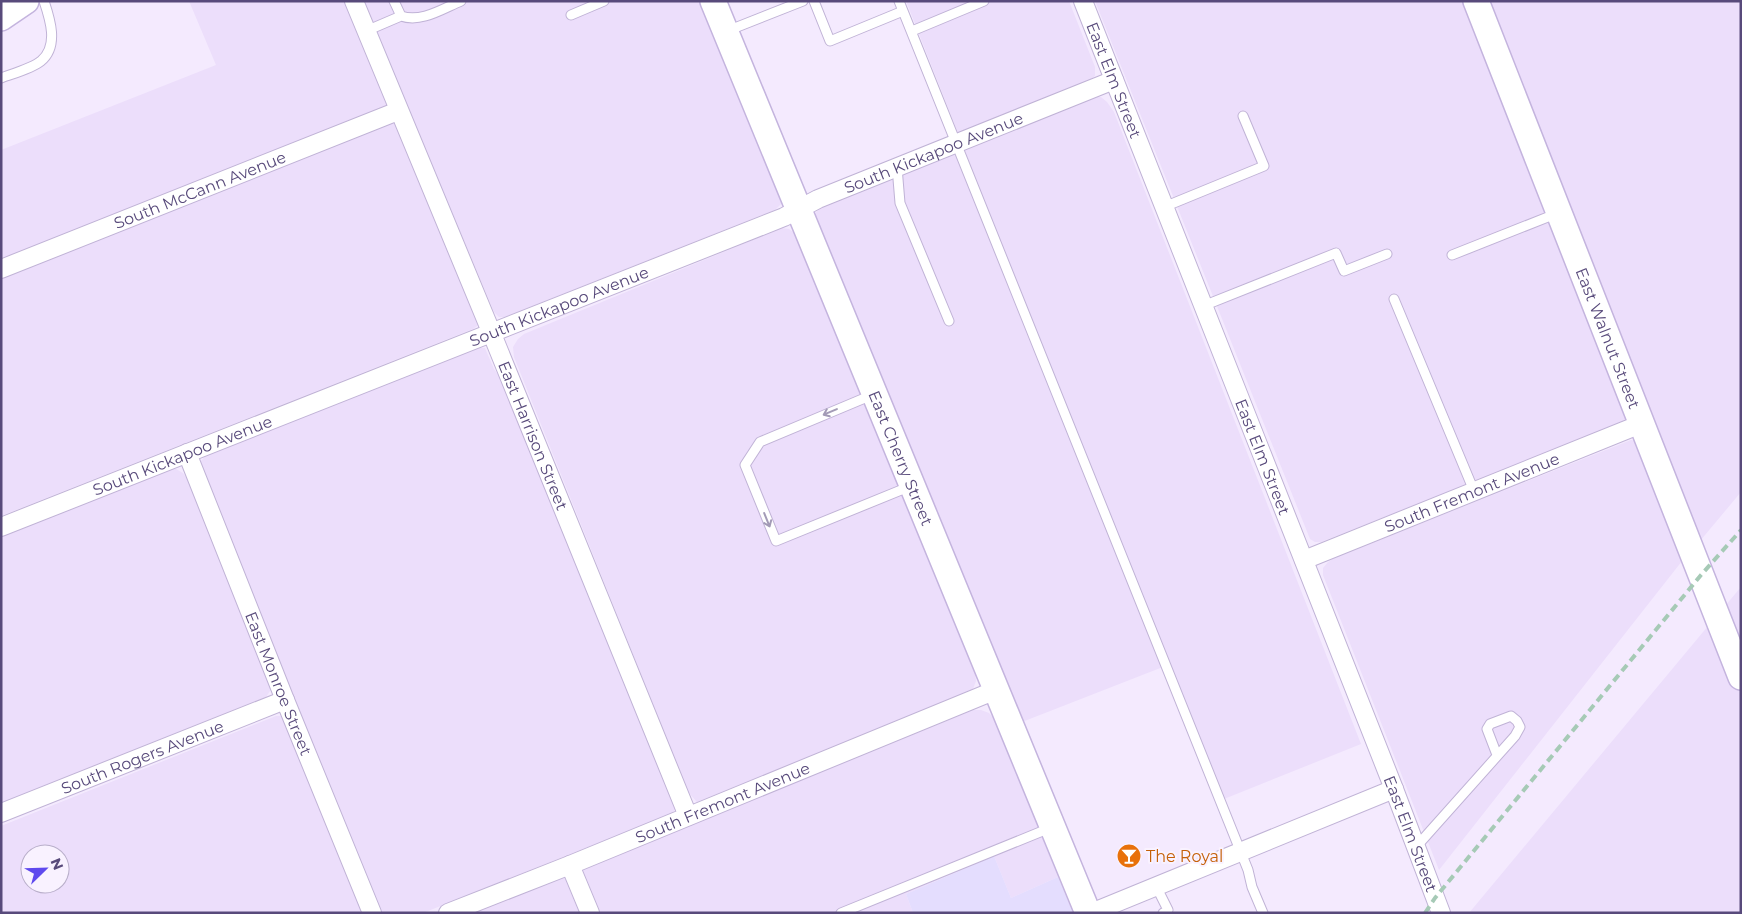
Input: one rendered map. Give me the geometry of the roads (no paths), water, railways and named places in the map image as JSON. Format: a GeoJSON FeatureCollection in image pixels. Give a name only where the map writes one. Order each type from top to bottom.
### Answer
{"type":"FeatureCollection","features":[{"type":"Feature","properties":{"kind":"street"},"geometry":{"type":"LineString","coordinates":[[1,18],[26,1]]}},
{"type":"Feature","properties":{"kind":"street","name":"East Harrison Street"},"geometry":{"type":"LineString","coordinates":[[354,1],[688,816]]}},
{"type":"Feature","properties":{"kind":"street","name":"East Cherry Street"},"geometry":{"type":"LineString","coordinates":[[714,1],[996,690],[1090,913]]}},
{"type":"Feature","properties":{"kind":"street","name":"East Elm Street"},"geometry":{"type":"LineString","coordinates":[[1083,1],[1394,789],[1441,913]]}},
{"type":"Feature","properties":{"kind":"street","name":"East Walnut Street"},"geometry":{"type":"LineString","coordinates":[[1476,1],[1741,677]]}},
{"type":"Feature","properties":{"kind":"street","name":"South Kickapoo Avenue"},"geometry":{"type":"LineString","coordinates":[[1,527],[784,217],[818,199],[1114,80]]}},
{"type":"Feature","properties":{"kind":"street","name":"South McCann Avenue"},"geometry":{"type":"LineString","coordinates":[[1,269],[398,111]]}},
{"type":"Feature","properties":{"kind":"street","name":"South Fremont Avenue"},"geometry":{"type":"LineString","coordinates":[[1304,560],[1641,424]]}},
{"type":"Feature","properties":{"kind":"street","name":"East Monroe Street"},"geometry":{"type":"LineString","coordinates":[[187,453],[372,913]]}},
{"type":"Feature","properties":{"kind":"street","name":"South Fremont Avenue"},"geometry":{"type":"LineString","coordinates":[[448,913],[570,865],[996,690]]}},
{"type":"Feature","properties":{"kind":"street","name":"South Rogers Avenue"},"geometry":{"type":"LineString","coordinates":[[1,813],[285,700]]}},
{"type":"Feature","properties":{"kind":"street"},"geometry":{"type":"LineString","coordinates":[[1090,913],[1394,789]]}},
{"type":"Feature","properties":{"kind":"street"},"geometry":{"type":"LineString","coordinates":[[570,865],[590,913]]}},
{"type":"Feature","properties":{"kind":"lane"},"geometry":{"type":"LineString","coordinates":[[1,78],[40,62],[50,49],[51,23],[44,1]]}},
{"type":"Feature","properties":{"kind":"lane"},"geometry":{"type":"LineString","coordinates":[[394,1],[401,16]]}},
{"type":"Feature","properties":{"kind":"lane"},"geometry":{"type":"LineString","coordinates":[[366,31],[401,16],[410,19],[420,18],[461,1]]}},
{"type":"Feature","properties":{"kind":"lane"},"geometry":{"type":"LineString","coordinates":[[571,15],[604,1]]}},
{"type":"Feature","properties":{"kind":"lane"},"geometry":{"type":"LineString","coordinates":[[726,31],[803,1]]}},
{"type":"Feature","properties":{"kind":"lane"},"geometry":{"type":"LineString","coordinates":[[814,1],[830,41],[903,10]]}},
{"type":"Feature","properties":{"kind":"lane"},"geometry":{"type":"LineString","coordinates":[[899,1],[1248,870],[1252,887],[1263,913]]}},
{"type":"Feature","properties":{"kind":"lane"},"geometry":{"type":"LineString","coordinates":[[912,31],[984,1]]}},
{"type":"Feature","properties":{"kind":"lane"},"geometry":{"type":"LineString","coordinates":[[1164,207],[1264,166],[1244,116]]}},
{"type":"Feature","properties":{"kind":"lane"},"geometry":{"type":"LineString","coordinates":[[897,167],[900,203],[949,321]]}},
{"type":"Feature","properties":{"kind":"lane"},"geometry":{"type":"LineString","coordinates":[[1452,254],[1559,213]]}},
{"type":"Feature","properties":{"kind":"lane"},"geometry":{"type":"LineString","coordinates":[[1203,306],[1336,253],[1344,271],[1387,254]]}},
{"type":"Feature","properties":{"kind":"lane"},"geometry":{"type":"LineString","coordinates":[[1394,299],[1474,491]]}},
{"type":"Feature","properties":{"kind":"lane"},"geometry":{"type":"LineString","coordinates":[[875,394],[760,442],[745,465],[776,541],[912,486]]}},
{"type":"Feature","properties":{"kind":"lane"},"geometry":{"type":"LineString","coordinates":[[1416,847],[1497,755]]}},
{"type":"Feature","properties":{"kind":"lane"},"geometry":{"type":"LineString","coordinates":[[841,913],[1053,826]]}},
{"type":"Feature","properties":{"kind":"lane"},"geometry":{"type":"LineString","coordinates":[[1156,886],[1167,912]]}},
{"type":"Feature","properties":{"kind":"railway"},"geometry":{"type":"LineString","coordinates":[[1425,913],[1435,898],[1701,575],[1741,530]]}},
{"type":"Feature","properties":{"kind":"place","name":"The Royal"},"geometry":{"type":"Point","coordinates":[1129,856]}}]}
